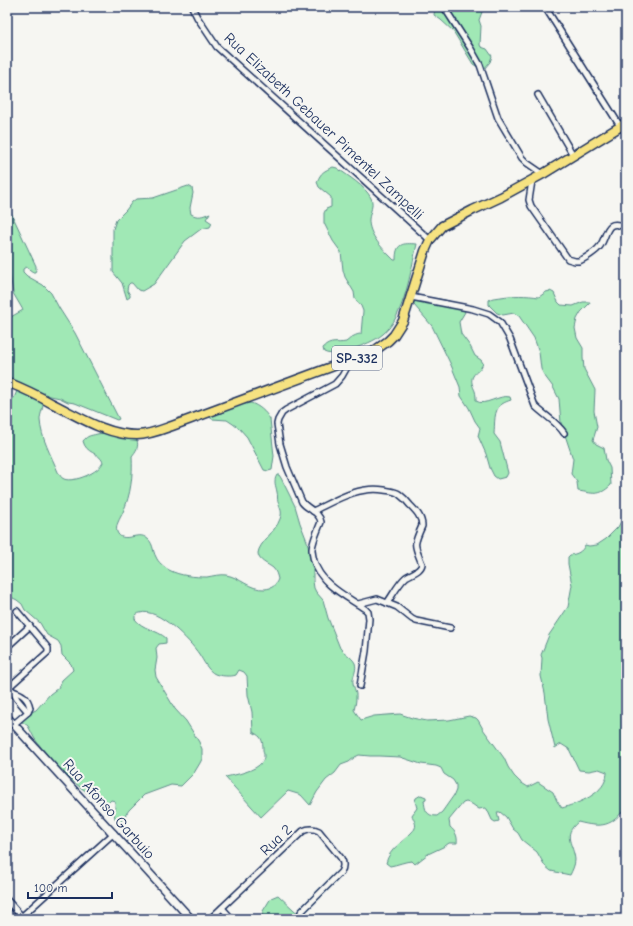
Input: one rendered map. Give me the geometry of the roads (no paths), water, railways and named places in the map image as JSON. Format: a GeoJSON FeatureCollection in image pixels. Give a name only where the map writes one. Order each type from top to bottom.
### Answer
{"type":"FeatureCollection","features":[{"type":"Feature","properties":{"kind":"main road","name":"SP-332"},"geometry":{"type":"LineString","coordinates":[[7,382],[109,430],[137,435],[150,433],[172,426],[374,351],[381,347],[394,335],[403,321],[425,252],[430,240],[437,231],[448,223],[532,181],[623,124]]}},
{"type":"Feature","properties":{"kind":"street","name":"Rua Elizabeth Gebauer Pimentel Zampelli"},"geometry":{"type":"LineString","coordinates":[[192,7],[217,47],[430,240]]}},
{"type":"Feature","properties":{"kind":"street"},"geometry":{"type":"LineString","coordinates":[[444,7],[480,65],[498,118],[522,158],[527,164],[543,174]]}},
{"type":"Feature","properties":{"kind":"street"},"geometry":{"type":"LineString","coordinates":[[545,7],[623,124]]}},
{"type":"Feature","properties":{"kind":"street"},"geometry":{"type":"LineString","coordinates":[[538,94],[573,155]]}},
{"type":"Feature","properties":{"kind":"street"},"geometry":{"type":"LineString","coordinates":[[532,181],[529,203],[568,259],[579,261],[598,249],[601,246],[605,234],[611,226],[618,224],[626,228]]}},
{"type":"Feature","properties":{"kind":"street"},"geometry":{"type":"LineString","coordinates":[[411,297],[473,309],[489,314],[500,322],[510,339],[535,406],[558,425],[564,433]]}},
{"type":"Feature","properties":{"kind":"street"},"geometry":{"type":"LineString","coordinates":[[351,360],[342,376],[335,384],[286,410],[279,417],[277,424],[280,444],[287,467],[302,502],[319,516],[320,522],[312,548],[316,567],[322,578],[340,593],[368,612],[369,619],[366,651],[360,686]]}},
{"type":"Feature","properties":{"kind":"street"},"geometry":{"type":"LineString","coordinates":[[314,511],[351,493],[378,489],[397,493],[419,514],[422,526],[415,544],[422,566],[404,579],[387,603]]}},
{"type":"Feature","properties":{"kind":"street"},"geometry":{"type":"LineString","coordinates":[[358,604],[377,600],[397,606],[416,621],[450,628]]}},
{"type":"Feature","properties":{"kind":"street"},"geometry":{"type":"LineString","coordinates":[[14,724],[28,712],[30,703],[23,694],[10,688],[48,652],[48,648],[17,611]]}},
{"type":"Feature","properties":{"kind":"street"},"geometry":{"type":"LineString","coordinates":[[7,647],[30,626]]}},
{"type":"Feature","properties":{"kind":"street","name":"Rua Afonso Garbuio"},"geometry":{"type":"LineString","coordinates":[[7,717],[191,919]]}},
{"type":"Feature","properties":{"kind":"street","name":"Rua 2"},"geometry":{"type":"LineString","coordinates":[[210,919],[303,831],[311,828],[319,831],[341,858],[343,866],[341,872],[301,912]]}},
{"type":"Feature","properties":{"kind":"street"},"geometry":{"type":"LineString","coordinates":[[7,900],[21,918],[114,833]]}},
{"type":"Feature","properties":{"kind":"street"},"geometry":{"type":"LineString","coordinates":[[222,908],[232,919]]}}]}
